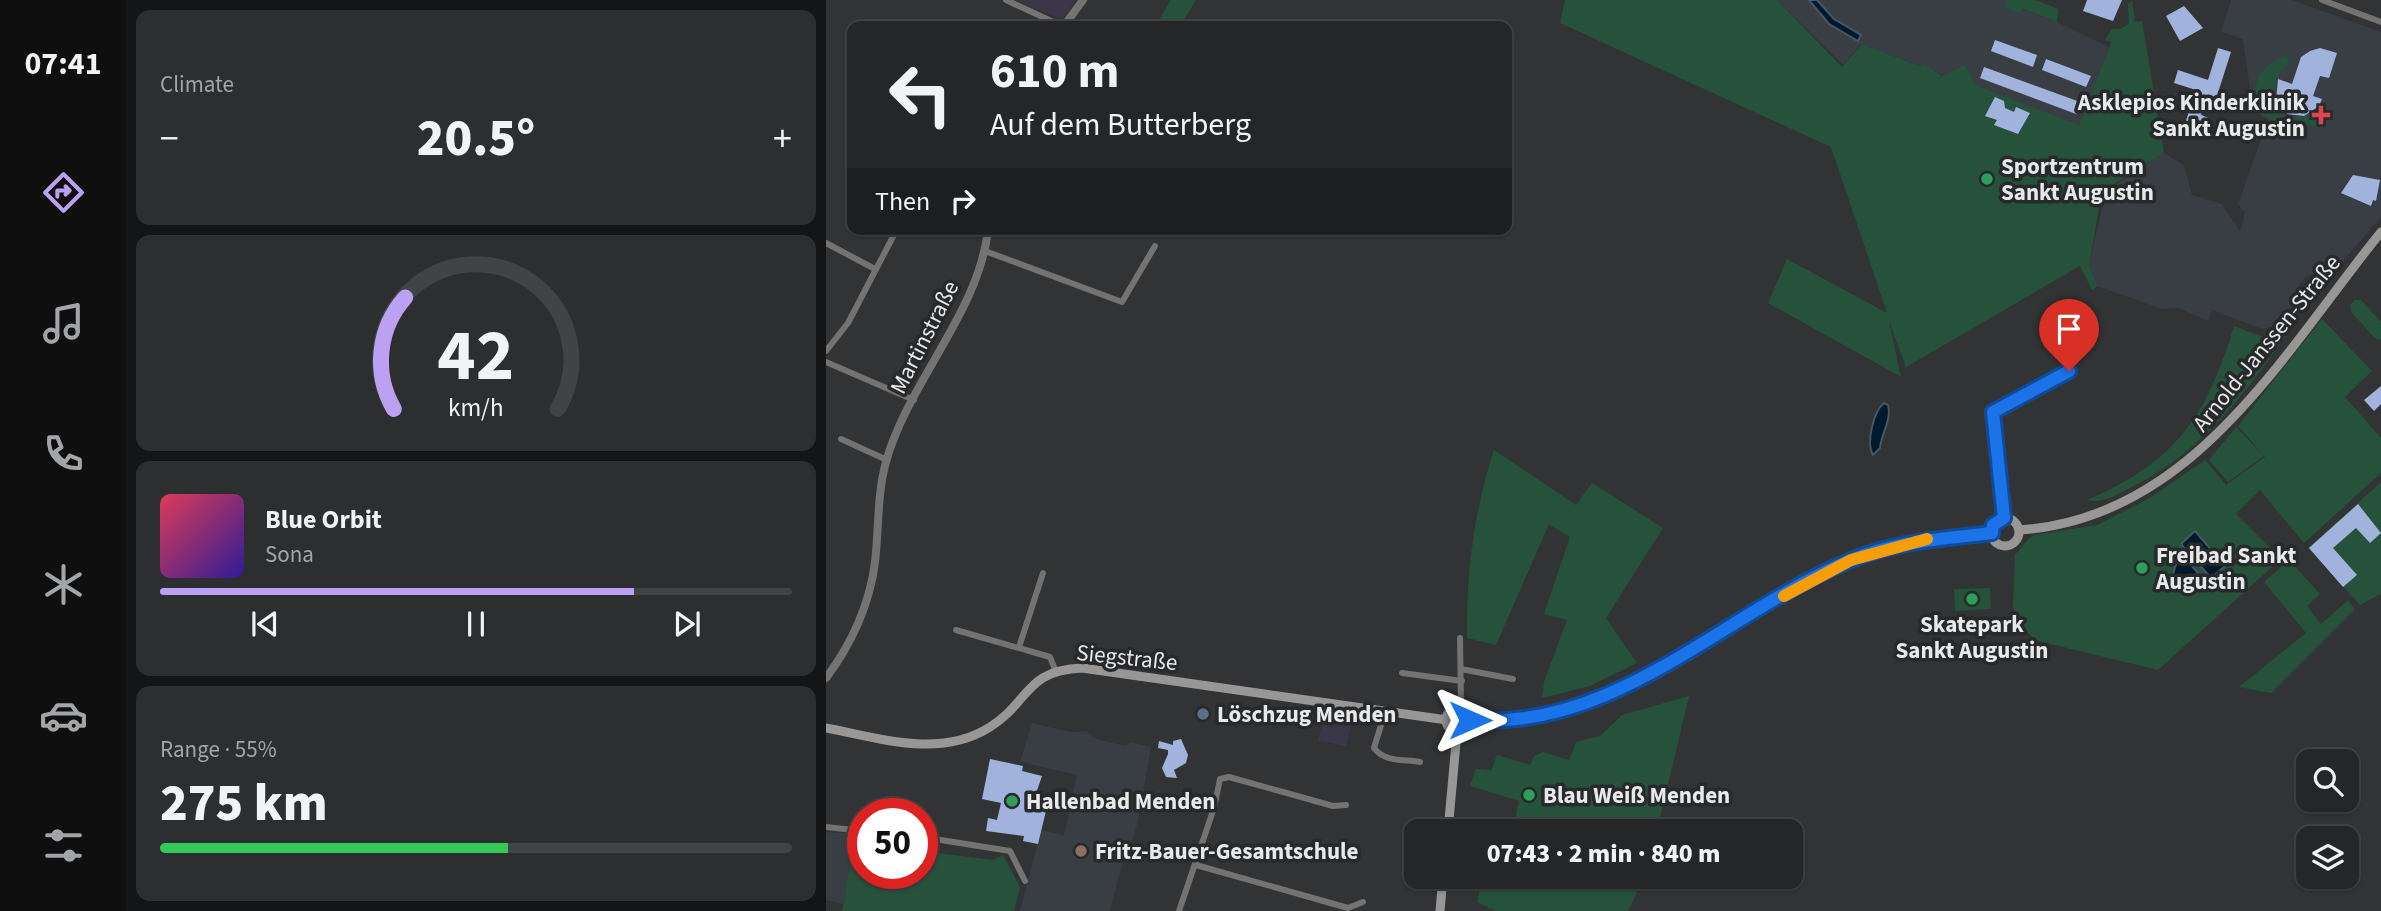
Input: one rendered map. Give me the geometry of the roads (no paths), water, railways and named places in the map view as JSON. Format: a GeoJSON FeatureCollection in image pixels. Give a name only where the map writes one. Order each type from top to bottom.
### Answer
{"type":"FeatureCollection","features":[{"type":"Feature","properties":{"kind":"main road","name":"Arnold-Janssen-Straße"},"geometry":{"type":"LineString","coordinates":[[2019,530],[2093,514],[2161,481],[2187,463],[2235,418],[2381,232]]}},
{"type":"Feature","properties":{"kind":"main road"},"geometry":{"type":"LineString","coordinates":[[2004,518],[2012,520],[2019,530],[2018,539],[2006,546],[1996,543],[1992,533],[1993,525],[2004,518]]}},
{"type":"Feature","properties":{"kind":"main road"},"geometry":{"type":"LineString","coordinates":[[1470,720],[1496,721],[1539,716],[1593,701],[1645,676],[1814,578],[1851,560],[1924,540],[1992,533]]}},
{"type":"Feature","properties":{"kind":"main road","name":"Siegstraße"},"geometry":{"type":"LineString","coordinates":[[826,728],[908,744],[928,745],[964,738],[996,723],[1030,686],[1056,672],[1096,669],[1447,720]]}},
{"type":"Feature","properties":{"kind":"main road"},"geometry":{"type":"LineString","coordinates":[[1461,709],[1470,720],[1465,730],[1457,732],[1449,727],[1447,720],[1451,711],[1461,709]]}},
{"type":"Feature","properties":{"kind":"main road"},"geometry":{"type":"LineString","coordinates":[[1448,819],[1457,732]]}},
{"type":"Feature","properties":{"kind":"main road"},"geometry":{"type":"LineString","coordinates":[[1440,911],[1442,889]]}},
{"type":"Feature","properties":{"kind":"street"},"geometry":{"type":"LineString","coordinates":[[1006,0],[1052,21]]}},
{"type":"Feature","properties":{"kind":"street"},"geometry":{"type":"LineString","coordinates":[[1067,21],[1083,0]]}},
{"type":"Feature","properties":{"kind":"street"},"geometry":{"type":"LineString","coordinates":[[2322,0],[2381,22]]}},
{"type":"Feature","properties":{"kind":"street"},"geometry":{"type":"LineString","coordinates":[[826,351],[848,323],[894,235]]}},
{"type":"Feature","properties":{"kind":"street","name":"Martinstraße"},"geometry":{"type":"LineString","coordinates":[[826,678],[842,654],[867,600],[887,460],[978,273],[987,235]]}},
{"type":"Feature","properties":{"kind":"street"},"geometry":{"type":"LineString","coordinates":[[826,243],[875,270]]}},
{"type":"Feature","properties":{"kind":"street"},"geometry":{"type":"LineString","coordinates":[[985,251],[1122,302],[1155,246]]}},
{"type":"Feature","properties":{"kind":"street"},"geometry":{"type":"LineString","coordinates":[[826,362],[914,400]]}},
{"type":"Feature","properties":{"kind":"street"},"geometry":{"type":"LineString","coordinates":[[2004,518],[1993,412],[2069,371]]}},
{"type":"Feature","properties":{"kind":"street"},"geometry":{"type":"LineString","coordinates":[[841,439],[887,460]]}},
{"type":"Feature","properties":{"kind":"street"},"geometry":{"type":"LineString","coordinates":[[1019,647],[1044,573]]}},
{"type":"Feature","properties":{"kind":"street"},"geometry":{"type":"LineString","coordinates":[[956,630],[1050,657],[1056,672]]}},
{"type":"Feature","properties":{"kind":"street"},"geometry":{"type":"LineString","coordinates":[[1460,638],[1461,709]]}},
{"type":"Feature","properties":{"kind":"street"},"geometry":{"type":"LineString","coordinates":[[1461,669],[1513,679]]}},
{"type":"Feature","properties":{"kind":"street"},"geometry":{"type":"LineString","coordinates":[[1402,673],[1462,681]]}},
{"type":"Feature","properties":{"kind":"street"},"geometry":{"type":"LineString","coordinates":[[1385,712],[1374,748],[1378,753],[1405,763],[1420,762]]}},
{"type":"Feature","properties":{"kind":"street"},"geometry":{"type":"LineString","coordinates":[[1179,911],[1214,808],[1220,779],[1229,777],[1333,806],[1346,805]]}},
{"type":"Feature","properties":{"kind":"street"},"geometry":{"type":"LineString","coordinates":[[826,827],[847,829]]}},
{"type":"Feature","properties":{"kind":"street"},"geometry":{"type":"LineString","coordinates":[[938,840],[1010,851],[1025,881]]}},
{"type":"Feature","properties":{"kind":"street"},"geometry":{"type":"LineString","coordinates":[[1196,864],[1344,907],[1358,907],[1363,902]]}},
{"type":"Feature","properties":{"kind":"water"},"geometry":{"type":"Polygon","coordinates":[[[1809,0],[1817,0],[1834,19],[1861,35],[1858,41],[1829,24],[1809,0]]]}},
{"type":"Feature","properties":{"kind":"water"},"geometry":{"type":"Polygon","coordinates":[[[1884,403],[1888,405],[1889,411],[1887,422],[1880,448],[1873,455],[1870,443],[1872,428],[1884,403]]]}},
{"type":"Feature","properties":{"kind":"water"},"geometry":{"type":"Polygon","coordinates":[[[2195,531],[2225,566],[2211,578],[2181,544],[2195,531]]]}},
{"type":"Feature","properties":{"kind":"water"},"geometry":{"type":"Polygon","coordinates":[[[2180,552],[2198,573],[2181,588],[2172,578],[2177,561],[2174,557],[2180,552]]]}},
{"type":"Feature","properties":{"kind":"place","name":"Asklepios Kinderklinik Sankt Augustin"},"geometry":{"type":"Point","coordinates":[2321,115]}},
{"type":"Feature","properties":{"kind":"place","name":"Sportzentrum Sankt Augustin"},"geometry":{"type":"Point","coordinates":[1987,179]}},
{"type":"Feature","properties":{"kind":"place","name":"Freibad Sankt Augustin"},"geometry":{"type":"Point","coordinates":[2142,568]}},
{"type":"Feature","properties":{"kind":"place","name":"Skatepark Sankt Augustin"},"geometry":{"type":"Point","coordinates":[1972,599]}},
{"type":"Feature","properties":{"kind":"place","name":"Löschzug Menden"},"geometry":{"type":"Point","coordinates":[1203,714]}},
{"type":"Feature","properties":{"kind":"place","name":"Blau Weiß Menden"},"geometry":{"type":"Point","coordinates":[1529,795]}},
{"type":"Feature","properties":{"kind":"place","name":"Hallenbad Menden"},"geometry":{"type":"Point","coordinates":[1012,801]}},
{"type":"Feature","properties":{"kind":"place","name":"Fritz-Bauer-Gesamtschule"},"geometry":{"type":"Point","coordinates":[1081,851]}}]}
